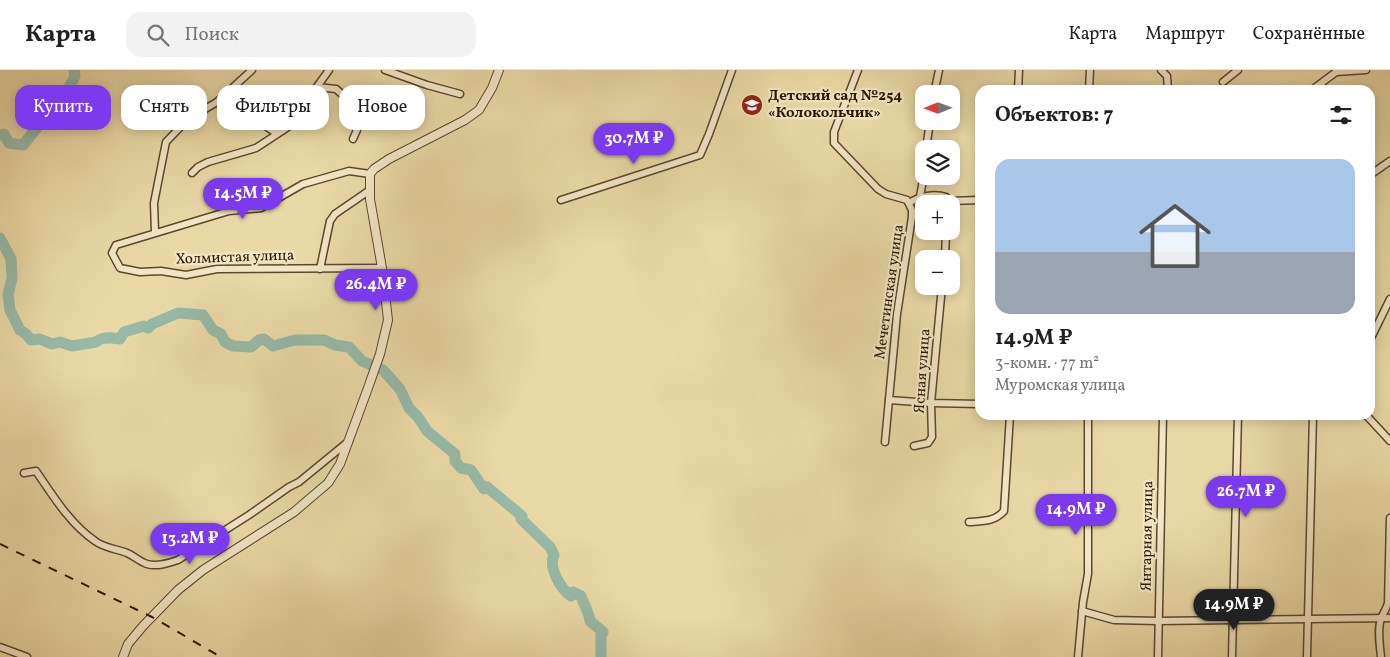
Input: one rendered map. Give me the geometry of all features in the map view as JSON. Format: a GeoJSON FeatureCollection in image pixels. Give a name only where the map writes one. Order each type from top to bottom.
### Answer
{"type":"FeatureCollection","features":[{"type":"Feature","properties":{"kind":"street"},"geometry":{"type":"LineString","coordinates":[[236,85],[252,70]]}},
{"type":"Feature","properties":{"kind":"street"},"geometry":{"type":"LineString","coordinates":[[318,85],[329,70]]}},
{"type":"Feature","properties":{"kind":"street"},"geometry":{"type":"LineString","coordinates":[[386,70],[427,85],[460,94]]}},
{"type":"Feature","properties":{"kind":"street"},"geometry":{"type":"LineString","coordinates":[[123,657],[128,644],[178,590],[202,570],[294,512],[328,483],[340,464],[349,441],[380,354],[388,320],[370,190],[370,174],[389,159],[465,120],[480,110],[492,88],[498,70]]}},
{"type":"Feature","properties":{"kind":"street"},"geometry":{"type":"LineString","coordinates":[[561,200],[700,154],[732,70]]}},
{"type":"Feature","properties":{"kind":"street"},"geometry":{"type":"LineString","coordinates":[[858,70],[834,132],[834,143],[878,189],[886,194],[904,199],[909,203],[915,200]]}},
{"type":"Feature","properties":{"kind":"street"},"geometry":{"type":"LineString","coordinates":[[936,85],[939,70]]}},
{"type":"Feature","properties":{"kind":"street"},"geometry":{"type":"LineString","coordinates":[[1018,85],[1019,70]]}},
{"type":"Feature","properties":{"kind":"street"},"geometry":{"type":"LineString","coordinates":[[1089,85],[1090,70]]}},
{"type":"Feature","properties":{"kind":"street"},"geometry":{"type":"LineString","coordinates":[[1161,70],[1167,76],[1168,85]]}},
{"type":"Feature","properties":{"kind":"street"},"geometry":{"type":"LineString","coordinates":[[1223,82],[1238,70]]}},
{"type":"Feature","properties":{"kind":"street"},"geometry":{"type":"LineString","coordinates":[[1318,85],[1336,71],[1366,70]]}},
{"type":"Feature","properties":{"kind":"street"},"geometry":{"type":"LineString","coordinates":[[329,88],[336,89],[344,96],[356,124],[357,130],[353,139]]}},
{"type":"Feature","properties":{"kind":"street"},"geometry":{"type":"LineString","coordinates":[[217,102],[188,119],[166,142],[154,203],[156,232],[229,211],[261,208],[303,184],[349,171],[370,174]]}},
{"type":"Feature","properties":{"kind":"street"},"geometry":{"type":"LineString","coordinates":[[272,130],[276,133]]}},
{"type":"Feature","properties":{"kind":"street"},"geometry":{"type":"LineString","coordinates":[[192,173],[198,166],[208,162],[256,148],[282,130]]}},
{"type":"Feature","properties":{"kind":"street"},"geometry":{"type":"LineString","coordinates":[[1375,172],[1390,161]]}},
{"type":"Feature","properties":{"kind":"street"},"geometry":{"type":"LineString","coordinates":[[320,269],[330,221],[335,214],[370,190]]}},
{"type":"Feature","properties":{"kind":"street"},"geometry":{"type":"LineString","coordinates":[[960,201],[975,200]]}},
{"type":"Feature","properties":{"kind":"street","name":"Мечетинская улица"},"geometry":{"type":"LineString","coordinates":[[886,442],[897,314],[912,217],[909,203]]}},
{"type":"Feature","properties":{"kind":"street","name":"Холмистая улица"},"geometry":{"type":"LineString","coordinates":[[156,232],[116,245],[112,253],[120,268],[140,272],[160,271],[186,274],[217,269],[382,268]]}},
{"type":"Feature","properties":{"kind":"street","name":"Ясная улица"},"geometry":{"type":"LineString","coordinates":[[914,446],[928,442],[932,437],[931,403],[941,295]]}},
{"type":"Feature","properties":{"kind":"street"},"geometry":{"type":"LineString","coordinates":[[1375,330],[1390,299]]}},
{"type":"Feature","properties":{"kind":"street"},"geometry":{"type":"LineString","coordinates":[[889,400],[975,404]]}},
{"type":"Feature","properties":{"kind":"street"},"geometry":{"type":"LineString","coordinates":[[969,522],[993,520],[1004,511],[1010,420]]}},
{"type":"Feature","properties":{"kind":"street"},"geometry":{"type":"LineString","coordinates":[[1078,657],[1082,611],[1088,574],[1088,420]]}},
{"type":"Feature","properties":{"kind":"street","name":"Янтарная улица"},"geometry":{"type":"LineString","coordinates":[[1158,657],[1163,420]]}},
{"type":"Feature","properties":{"kind":"street"},"geometry":{"type":"LineString","coordinates":[[1232,657],[1238,420]]}},
{"type":"Feature","properties":{"kind":"street"},"geometry":{"type":"LineString","coordinates":[[1307,657],[1313,420]]}},
{"type":"Feature","properties":{"kind":"street"},"geometry":{"type":"LineString","coordinates":[[1371,420],[1390,441]]}},
{"type":"Feature","properties":{"kind":"street"},"geometry":{"type":"LineString","coordinates":[[24,473],[36,471],[54,498],[77,526],[95,541],[104,546],[130,554],[148,564],[165,564],[178,560],[289,487],[300,482],[349,441]]}},
{"type":"Feature","properties":{"kind":"street"},"geometry":{"type":"LineString","coordinates":[[1382,657],[1380,634],[1381,619],[1386,612],[1388,603],[1390,518]]}},
{"type":"Feature","properties":{"kind":"street"},"geometry":{"type":"LineString","coordinates":[[1082,611],[1114,620],[1390,618]]}},
{"type":"Feature","properties":{"kind":"street"},"geometry":{"type":"LineString","coordinates":[[0,647],[27,657]]}},
{"type":"Feature","properties":{"kind":"waterway"},"geometry":{"type":"LineString","coordinates":[[0,135],[4,134],[9,143],[23,145],[43,120],[53,119],[68,97],[66,93],[75,76],[74,70]]}},
{"type":"Feature","properties":{"kind":"waterway"},"geometry":{"type":"LineString","coordinates":[[0,238],[11,259],[12,278],[8,295],[10,310],[20,330],[31,340],[40,339],[52,344],[60,342],[72,346],[96,342],[104,338],[120,339],[124,332],[144,326],[148,328],[152,324],[178,313],[203,315],[213,330],[221,334],[225,342],[233,346],[251,347],[259,340],[264,339],[273,346],[295,340],[324,340],[335,345],[349,347],[362,361],[383,370],[400,389],[409,408],[418,417],[427,431],[455,454],[455,461],[461,468],[471,470],[484,489],[487,487],[522,516],[521,519],[550,547],[554,555],[553,566],[556,578],[571,596],[573,592],[581,596],[590,621],[603,632],[601,636],[601,657]]}},
{"type":"Feature","properties":{"kind":"railway"},"geometry":{"type":"LineString","coordinates":[[0,544],[152,617],[221,657]]}},
{"type":"Feature","properties":{"kind":"place","name":"Детский сад №254 «Колокольчик»"},"geometry":{"type":"Point","coordinates":[752,105]}}]}
